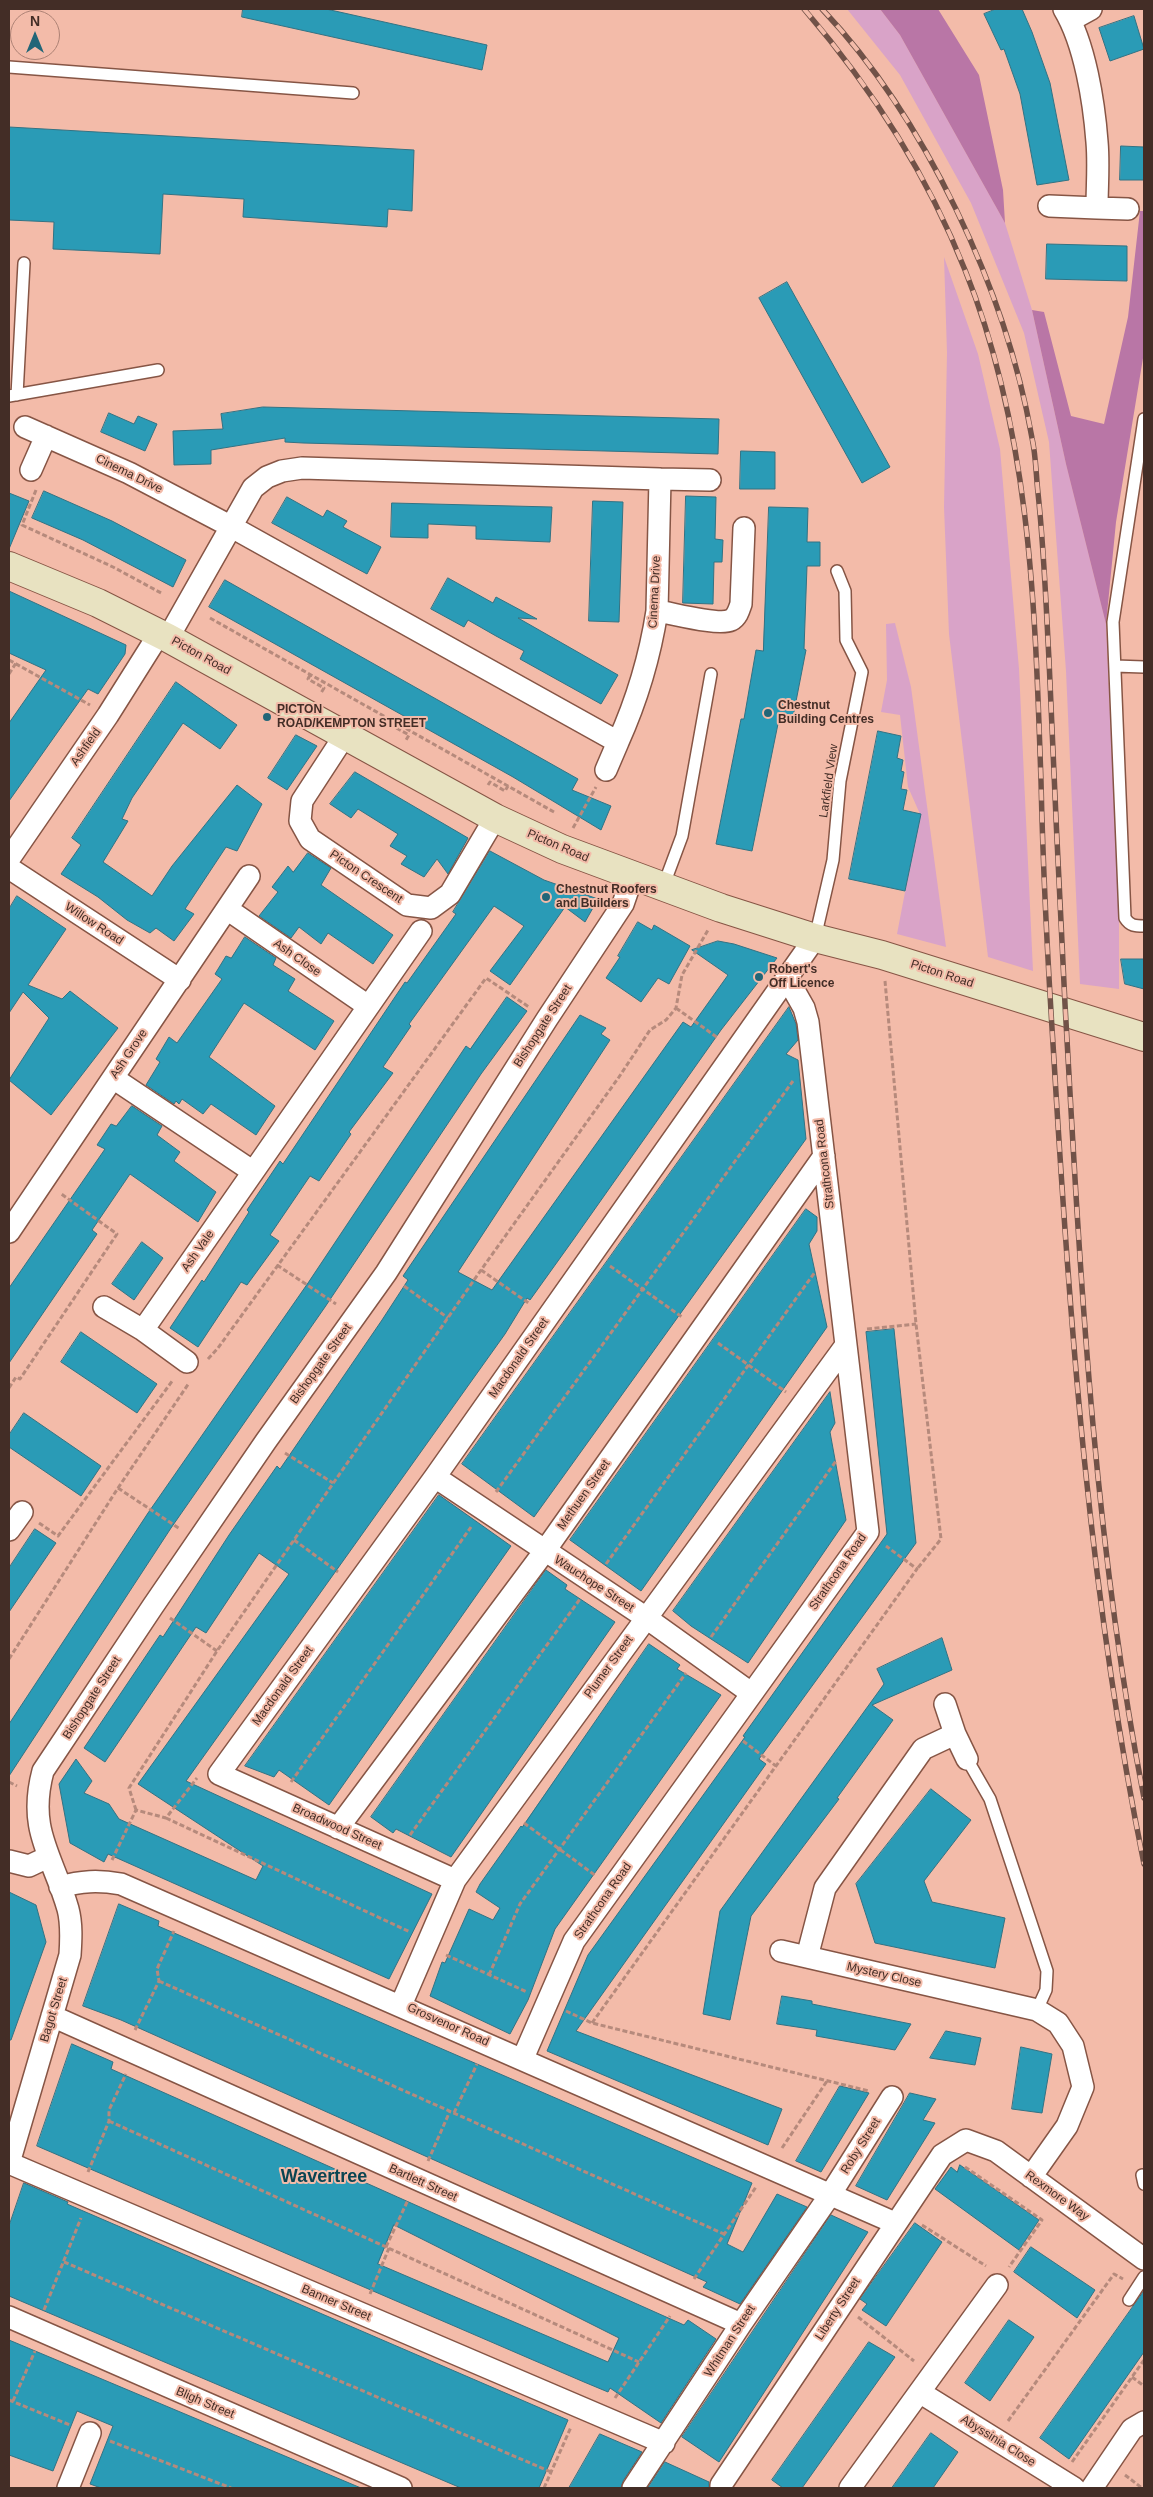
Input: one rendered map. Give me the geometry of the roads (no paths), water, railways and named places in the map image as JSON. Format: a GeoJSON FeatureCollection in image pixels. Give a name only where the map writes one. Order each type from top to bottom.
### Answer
{"type":"FeatureCollection","features":[{"type":"Feature","properties":{"kind":"main road","name":"Picton Road"},"geometry":{"type":"LineString","coordinates":[[9,566],[98,603],[164,636],[495,818],[562,849],[721,908],[815,938],[882,954],[1144,1037]]}},
{"type":"Feature","properties":{"kind":"street"},"geometry":{"type":"LineString","coordinates":[[1091,9],[1067,14],[1087,76],[1097,143],[1097,208]]}},
{"type":"Feature","properties":{"kind":"street"},"geometry":{"type":"LineString","coordinates":[[1049,206],[1128,209]]}},
{"type":"Feature","properties":{"kind":"street","name":"Cinema Drive"},"geometry":{"type":"LineString","coordinates":[[25,427],[129,473],[230,526],[618,742],[631,714],[648,656],[656,611],[660,479]]}},
{"type":"Feature","properties":{"kind":"street"},"geometry":{"type":"LineString","coordinates":[[31,470],[46,436]]}},
{"type":"Feature","properties":{"kind":"street"},"geometry":{"type":"LineString","coordinates":[[164,636],[254,488],[267,477],[282,471],[302,468],[710,480]]}},
{"type":"Feature","properties":{"kind":"street"},"geometry":{"type":"LineString","coordinates":[[656,611],[720,622],[731,620],[737,614],[741,604],[744,528]]}},
{"type":"Feature","properties":{"kind":"street","name":"Ashfield"},"geometry":{"type":"LineString","coordinates":[[9,858],[164,636]]}},
{"type":"Feature","properties":{"kind":"street","name":"Picton Crescent"},"geometry":{"type":"LineString","coordinates":[[345,736],[302,801],[300,821],[310,839],[407,905],[431,908],[450,894],[495,818]]}},
{"type":"Feature","properties":{"kind":"street"},"geometry":{"type":"LineString","coordinates":[[606,770],[618,742]]}},
{"type":"Feature","properties":{"kind":"street","name":"Willow Road"},"geometry":{"type":"LineString","coordinates":[[9,868],[180,980]]}},
{"type":"Feature","properties":{"kind":"street","name":"Bishopgate Street"},"geometry":{"type":"LineString","coordinates":[[48,1858],[40,1833],[38,1812],[38,1795],[43,1772],[266,1440],[386,1273],[547,1018],[622,904],[633,875]]}},
{"type":"Feature","properties":{"kind":"street","name":"Ash Grove"},"geometry":{"type":"LineString","coordinates":[[9,1232],[250,876]]}},
{"type":"Feature","properties":{"kind":"street","name":"Ash Close"},"geometry":{"type":"LineString","coordinates":[[227,909],[368,1006]]}},
{"type":"Feature","properties":{"kind":"street","name":"Ash Vale"},"geometry":{"type":"LineString","coordinates":[[143,1330],[421,931]]}},
{"type":"Feature","properties":{"kind":"street","name":"Macdonald Street"},"geometry":{"type":"LineString","coordinates":[[219,1774],[435,1477],[815,938]]}},
{"type":"Feature","properties":{"kind":"street","name":"Strathcona Road"},"geometry":{"type":"LineString","coordinates":[[523,2058],[574,1941],[868,1532],[808,1022],[804,1008],[787,978]]}},
{"type":"Feature","properties":{"kind":"street"},"geometry":{"type":"LineString","coordinates":[[113,1078],[252,1171]]}},
{"type":"Feature","properties":{"kind":"street","name":"Methuen Street"},"geometry":{"type":"LineString","coordinates":[[338,1828],[544,1552],[824,1156]]}},
{"type":"Feature","properties":{"kind":"street"},"geometry":{"type":"LineString","coordinates":[[104,1307],[143,1330],[193,1369]]}},
{"type":"Feature","properties":{"kind":"street","name":"Plumer Street"},"geometry":{"type":"LineString","coordinates":[[401,2005],[455,1880],[846,1338]]}},
{"type":"Feature","properties":{"kind":"street","name":"Wauchope Street"},"geometry":{"type":"LineString","coordinates":[[435,1477],[544,1552],[645,1617],[751,1693]]}},
{"type":"Feature","properties":{"kind":"street"},"geometry":{"type":"LineString","coordinates":[[9,1530],[22,1512]]}},
{"type":"Feature","properties":{"kind":"street"},"geometry":{"type":"LineString","coordinates":[[945,1704],[955,1734],[967,1759]]}},
{"type":"Feature","properties":{"kind":"street"},"geometry":{"type":"LineString","coordinates":[[807,1957],[824,1888],[923,1749],[955,1734]]}},
{"type":"Feature","properties":{"kind":"street","name":"Broadwood Street"},"geometry":{"type":"LineString","coordinates":[[219,1774],[455,1880]]}},
{"type":"Feature","properties":{"kind":"street"},"geometry":{"type":"LineString","coordinates":[[9,1862],[29,1866],[48,1858]]}},
{"type":"Feature","properties":{"kind":"street","name":"Bagot Street"},"geometry":{"type":"LineString","coordinates":[[9,2163],[70,1955],[71,1926],[68,1909],[48,1858]]}},
{"type":"Feature","properties":{"kind":"street","name":"Grosvenor Road"},"geometry":{"type":"LineString","coordinates":[[60,1887],[82,1881],[102,1881],[121,1884],[182,1912],[487,2042],[830,2196],[898,2218]]}},
{"type":"Feature","properties":{"kind":"street","name":"Mystery Close"},"geometry":{"type":"LineString","coordinates":[[781,1951],[1037,2010],[1058,2023],[1073,2046],[1083,2087],[1067,2126],[1030,2177]]}},
{"type":"Feature","properties":{"kind":"street","name":"Bartlett Street"},"geometry":{"type":"LineString","coordinates":[[52,2016],[740,2324]]}},
{"type":"Feature","properties":{"kind":"street","name":"Roby Street"},"geometry":{"type":"LineString","coordinates":[[830,2196],[892,2096]]}},
{"type":"Feature","properties":{"kind":"street","name":"Rexmore Way"},"geometry":{"type":"LineString","coordinates":[[966,2140],[996,2151],[1144,2259]]}},
{"type":"Feature","properties":{"kind":"street","name":"Liberty Street"},"geometry":{"type":"LineString","coordinates":[[721,2488],[721,2485],[898,2218],[942,2156],[966,2140]]}},
{"type":"Feature","properties":{"kind":"street","name":"Banner Street"},"geometry":{"type":"LineString","coordinates":[[9,2163],[664,2443]]}},
{"type":"Feature","properties":{"kind":"street","name":"Whitman Street"},"geometry":{"type":"LineString","coordinates":[[633,2488],[740,2324],[830,2196]]}},
{"type":"Feature","properties":{"kind":"street"},"geometry":{"type":"LineString","coordinates":[[850,2488],[921,2393],[1000,2275]]}},
{"type":"Feature","properties":{"kind":"street","name":"Bligh Street"},"geometry":{"type":"LineString","coordinates":[[9,2317],[401,2488]]}},
{"type":"Feature","properties":{"kind":"street","name":"Abyssinia Close"},"geometry":{"type":"LineString","coordinates":[[921,2393],[1067,2484]]}},
{"type":"Feature","properties":{"kind":"street"},"geometry":{"type":"LineString","coordinates":[[1092,2488],[1132,2429],[1144,2422]]}},
{"type":"Feature","properties":{"kind":"street"},"geometry":{"type":"LineString","coordinates":[[68,2488],[90,2433]]}},
{"type":"Feature","properties":{"kind":"lane"},"geometry":{"type":"LineString","coordinates":[[9,67],[353,93]]}},
{"type":"Feature","properties":{"kind":"lane"},"geometry":{"type":"LineString","coordinates":[[24,263],[13,396],[158,370]]}},
{"type":"Feature","properties":{"kind":"lane"},"geometry":{"type":"LineString","coordinates":[[1144,419],[1113,622],[1125,918],[1128,923],[1134,926],[1144,926]]}},
{"type":"Feature","properties":{"kind":"lane","name":"Larkfield View"},"geometry":{"type":"LineString","coordinates":[[815,938],[833,860],[840,781],[862,672],[846,640],[845,591],[838,571]]}},
{"type":"Feature","properties":{"kind":"lane"},"geometry":{"type":"LineString","coordinates":[[1114,666],[1144,667]]}},
{"type":"Feature","properties":{"kind":"lane"},"geometry":{"type":"LineString","coordinates":[[663,887],[682,836],[711,674]]}},
{"type":"Feature","properties":{"kind":"lane"},"geometry":{"type":"LineString","coordinates":[[967,1759],[990,1799],[1048,1971],[1046,1990],[1037,2010]]}},
{"type":"Feature","properties":{"kind":"lane"},"geometry":{"type":"LineString","coordinates":[[1129,2300],[1144,2277]]}},
{"type":"Feature","properties":{"kind":"railway"},"geometry":{"type":"LineString","coordinates":[[804,9],[852,69],[895,133],[915,166],[950,234],[987,332],[1004,395],[1016,458],[1026,522],[1032,586],[1039,716],[1044,886],[1060,1161],[1075,1363],[1096,1564],[1109,1664],[1144,1864]]}},
{"type":"Feature","properties":{"kind":"railway"},"geometry":{"type":"LineString","coordinates":[[822,9],[860,53],[895,101],[927,154],[956,209],[981,266],[1003,324],[1020,382],[1033,445],[1045,576],[1076,1203],[1091,1402],[1112,1601],[1144,1798]]}},
{"type":"Feature","properties":{"kind":"place","name":"Chestnut Building Centres"},"geometry":{"type":"Point","coordinates":[768,713]}},
{"type":"Feature","properties":{"kind":"place","name":"PICTON ROAD/KEMPTON STREET"},"geometry":{"type":"Point","coordinates":[267,717]}},
{"type":"Feature","properties":{"kind":"place","name":"Chestnut Roofers and Builders"},"geometry":{"type":"Point","coordinates":[546,897]}},
{"type":"Feature","properties":{"kind":"place","name":"Robert's Off Licence"},"geometry":{"type":"Point","coordinates":[759,977]}},
{"type":"Feature","properties":{"kind":"district","name":"Wavertree"},"geometry":{"type":"Point","coordinates":[324,2177]}}]}
